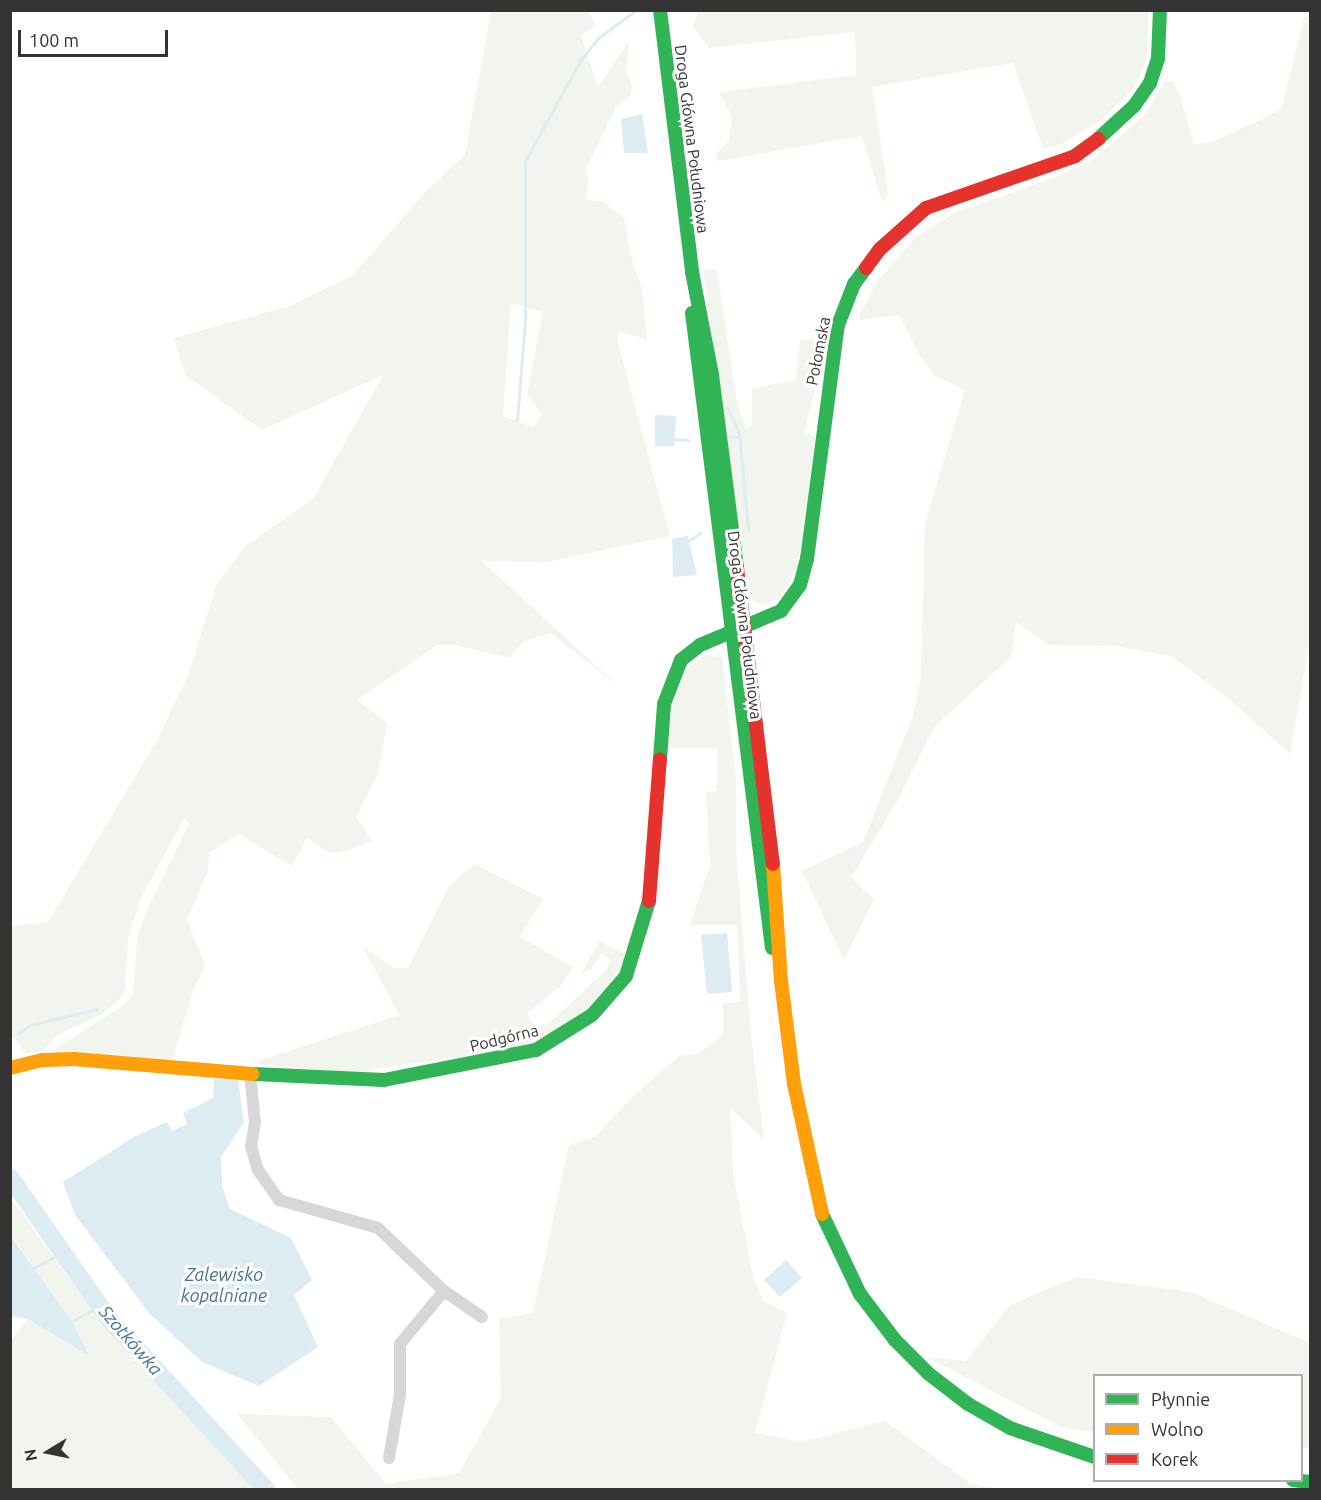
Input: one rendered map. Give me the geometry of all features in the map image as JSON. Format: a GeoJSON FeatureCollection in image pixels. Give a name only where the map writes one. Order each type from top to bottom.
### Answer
{"type":"FeatureCollection","features":[{"type":"Feature","properties":{"kind":"main road","name":"Droga Główna Południowa"},"geometry":{"type":"LineString","coordinates":[[660,10],[692,272],[697,367],[763,894],[781,981],[797,1106],[812,1184],[829,1235],[860,1294],[909,1354],[959,1397],[1027,1435],[1093,1457]]}},
{"type":"Feature","properties":{"kind":"main road","name":"Połomska"},"geometry":{"type":"LineString","coordinates":[[660,757],[666,693],[677,666],[700,645],[781,611],[800,585],[807,559],[833,352],[838,325],[854,284],[880,249],[926,208],[1075,156],[1101,137],[1134,106],[1150,82],[1158,59],[1160,10]]}},
{"type":"Feature","properties":{"kind":"main road","name":"Droga Główna Południowa"},"geometry":{"type":"LineString","coordinates":[[692,272],[712,375],[744,626],[777,894],[781,981]]}},
{"type":"Feature","properties":{"kind":"main road","name":"Podgórna"},"geometry":{"type":"LineString","coordinates":[[10,1068],[43,1060],[74,1059],[250,1074],[384,1080],[536,1050],[592,1015],[626,976],[648,913],[660,757]]}},
{"type":"Feature","properties":{"kind":"street"},"geometry":{"type":"LineString","coordinates":[[250,1074],[255,1122],[251,1146],[258,1170],[279,1200],[378,1228],[444,1291],[482,1317]]}},
{"type":"Feature","properties":{"kind":"street"},"geometry":{"type":"LineString","coordinates":[[389,1458],[400,1394],[400,1344],[444,1291]]}},
{"type":"Feature","properties":{"kind":"shaded area"},"geometry":{"type":"Polygon","coordinates":[[[1148,10],[1149,18],[1146,59],[1135,87],[1101,120],[1060,145],[1043,149],[1013,63],[872,87],[888,195],[882,202],[862,136],[718,161],[716,153],[729,141],[732,117],[719,92],[856,75],[855,32],[709,48],[693,27],[698,11],[1148,10]]]}},
{"type":"Feature","properties":{"kind":"shaded area"},"geometry":{"type":"Polygon","coordinates":[[[491,11],[589,11],[595,25],[581,36],[598,87],[629,41],[626,73],[633,87],[630,96],[616,107],[585,171],[589,178],[585,200],[602,201],[624,218],[631,256],[642,289],[647,340],[619,331],[618,343],[670,536],[547,562],[482,561],[619,687],[551,633],[523,642],[509,658],[455,645],[437,645],[357,700],[387,723],[378,774],[356,817],[372,841],[339,853],[328,852],[307,838],[292,866],[239,834],[209,853],[208,871],[187,919],[205,965],[191,997],[172,1061],[54,1055],[53,1050],[123,1006],[133,994],[137,938],[150,903],[189,824],[184,818],[140,900],[128,939],[125,990],[118,1001],[102,1014],[56,1036],[42,1052],[25,1053],[11,1034],[11,926],[48,922],[156,742],[188,676],[217,583],[246,546],[313,499],[383,375],[262,430],[185,375],[174,338],[289,306],[352,276],[429,188],[465,155],[491,11]],[[511,303],[503,416],[533,427],[542,414],[527,394],[543,312],[511,303]]]}},
{"type":"Feature","properties":{"kind":"shaded area"},"geometry":{"type":"Polygon","coordinates":[[[1310,15],[1310,640],[1290,754],[1229,699],[1171,656],[1116,646],[1049,645],[1016,622],[1011,657],[934,727],[896,803],[851,878],[874,899],[844,960],[802,871],[863,842],[913,716],[921,677],[925,523],[965,390],[934,375],[918,353],[899,315],[860,320],[860,314],[879,279],[918,235],[957,212],[1053,178],[1095,158],[1144,116],[1165,81],[1173,82],[1181,98],[1194,144],[1210,143],[1281,110],[1304,18],[1310,15]]]}},
{"type":"Feature","properties":{"kind":"shaded area"},"geometry":{"type":"Polygon","coordinates":[[[703,269],[717,270],[737,403],[746,429],[752,425],[752,388],[796,380],[800,340],[825,341],[821,364],[809,367],[810,375],[818,379],[804,433],[815,436],[797,570],[779,599],[761,605],[748,597],[703,269]]]}},
{"type":"Feature","properties":{"kind":"shaded area"},"geometry":{"type":"Polygon","coordinates":[[[705,655],[722,657],[736,781],[736,848],[751,1035],[764,1140],[730,1108],[733,1173],[753,1275],[763,1301],[787,1313],[755,1433],[801,1442],[885,1421],[970,1483],[998,1489],[298,1489],[237,1414],[331,1417],[386,1484],[459,1473],[501,1398],[499,1319],[533,1313],[569,1145],[595,1137],[632,1097],[679,1056],[698,1054],[723,1035],[723,1003],[740,1002],[737,925],[690,925],[710,865],[706,792],[717,791],[717,748],[667,748],[672,707],[686,670],[705,655]]]}},
{"type":"Feature","properties":{"kind":"shaded area"},"geometry":{"type":"Polygon","coordinates":[[[475,864],[543,899],[520,937],[573,967],[561,986],[527,1013],[534,1025],[546,1026],[605,971],[611,960],[602,953],[591,969],[582,973],[599,941],[628,955],[610,983],[579,1016],[550,1037],[505,1050],[349,1073],[252,1063],[399,1015],[363,947],[394,968],[408,968],[449,886],[475,864]]]}},
{"type":"Feature","properties":{"kind":"shaded area"},"geometry":{"type":"Polygon","coordinates":[[[10,1197],[80,1294],[188,1417],[260,1489],[11,1489],[11,1340],[28,1319],[90,1355],[72,1321],[11,1235],[10,1197]]]}},
{"type":"Feature","properties":{"kind":"shaded area"},"geometry":{"type":"Polygon","coordinates":[[[1077,1277],[1191,1292],[1310,1343],[1310,1448],[1303,1448],[1303,1374],[1093,1374],[1093,1432],[1063,1428],[927,1357],[966,1361],[1010,1305],[1077,1277]]]}},
{"type":"Feature","properties":{"kind":"water"},"geometry":{"type":"Polygon","coordinates":[[[642,114],[648,153],[624,153],[621,119],[642,114]]]}},
{"type":"Feature","properties":{"kind":"water"},"geometry":{"type":"Polygon","coordinates":[[[655,415],[676,416],[674,446],[655,446],[655,415]]]}},
{"type":"Feature","properties":{"kind":"water"},"geometry":{"type":"Polygon","coordinates":[[[688,536],[697,575],[673,577],[672,539],[688,536]]]}},
{"type":"Feature","properties":{"kind":"water"},"geometry":{"type":"Polygon","coordinates":[[[727,933],[732,992],[707,994],[701,935],[727,933]]]}},
{"type":"Feature","properties":{"kind":"water","name":"Zalewisko kopalniane"},"geometry":{"type":"Polygon","coordinates":[[[214,1079],[238,1080],[244,1122],[221,1157],[222,1186],[230,1209],[291,1238],[312,1280],[294,1295],[318,1347],[259,1386],[202,1362],[149,1313],[75,1215],[63,1182],[134,1137],[167,1122],[172,1131],[187,1124],[183,1113],[213,1098],[214,1079]]]}},
{"type":"Feature","properties":{"kind":"water"},"geometry":{"type":"Polygon","coordinates":[[[10,1235],[72,1321],[90,1356],[28,1319],[11,1316],[10,1235]]]}},
{"type":"Feature","properties":{"kind":"water"},"geometry":{"type":"Polygon","coordinates":[[[786,1260],[802,1278],[780,1297],[764,1280],[786,1260]]]}},
{"type":"Feature","properties":{"kind":"waterway"},"geometry":{"type":"LineString","coordinates":[[517,420],[525,321],[525,161],[580,61],[598,38],[636,10]]}},
{"type":"Feature","properties":{"kind":"waterway"},"geometry":{"type":"LineString","coordinates":[[728,408],[739,434],[748,530]]}},
{"type":"Feature","properties":{"kind":"waterway"},"geometry":{"type":"LineString","coordinates":[[729,437],[739,437]]}},
{"type":"Feature","properties":{"kind":"waterway"},"geometry":{"type":"LineString","coordinates":[[673,439],[688,440]]}},
{"type":"Feature","properties":{"kind":"waterway"},"geometry":{"type":"LineString","coordinates":[[690,540],[700,533]]}},
{"type":"Feature","properties":{"kind":"waterway"},"geometry":{"type":"LineString","coordinates":[[18,1034],[30,1025],[97,1009]]}},
{"type":"Feature","properties":{"kind":"waterway","name":"Szotkówka"},"geometry":{"type":"LineString","coordinates":[[10,1177],[109,1319],[267,1490]]}},
{"type":"Feature","properties":{"kind":"waterway"},"geometry":{"type":"LineString","coordinates":[[32,1269],[63,1252]]}},
{"type":"Feature","properties":{"kind":"waterway"},"geometry":{"type":"LineString","coordinates":[[72,1321],[100,1306]]}},
{"type":"Feature","properties":{"kind":"traffic: fast"},"geometry":{"type":"LineString","coordinates":[[660,10],[692,272],[712,375],[737,568]]}},
{"type":"Feature","properties":{"kind":"traffic: fast"},"geometry":{"type":"LineString","coordinates":[[1098,139],[1134,106],[1150,83],[1158,59],[1160,10]]}},
{"type":"Feature","properties":{"kind":"traffic: fast"},"geometry":{"type":"LineString","coordinates":[[660,759],[664,704],[681,660],[700,645],[781,611],[800,585],[807,559],[838,325],[854,284],[866,268]]}},
{"type":"Feature","properties":{"kind":"traffic: fast"},"geometry":{"type":"LineString","coordinates":[[692,313],[772,948]]}},
{"type":"Feature","properties":{"kind":"traffic: fast"},"geometry":{"type":"LineString","coordinates":[[252,1074],[384,1080],[536,1050],[592,1015],[626,976],[649,901]]}},
{"type":"Feature","properties":{"kind":"traffic: fast"},"geometry":{"type":"LineString","coordinates":[[822,1214],[860,1294],[895,1340],[929,1374],[968,1404],[1010,1428],[1093,1457]]}},
{"type":"Feature","properties":{"kind":"traffic: fast"},"geometry":{"type":"LineString","coordinates":[[1303,1481],[1310,1482]]}},
{"type":"Feature","properties":{"kind":"traffic: slow"},"geometry":{"type":"LineString","coordinates":[[773,864],[781,981],[794,1084],[822,1214]]}},
{"type":"Feature","properties":{"kind":"traffic: slow"},"geometry":{"type":"LineString","coordinates":[[10,1068],[43,1060],[74,1059],[252,1074]]}},
{"type":"Feature","properties":{"kind":"traffic: jam"},"geometry":{"type":"LineString","coordinates":[[866,268],[880,249],[926,208],[1075,156],[1098,139]]}},
{"type":"Feature","properties":{"kind":"traffic: jam"},"geometry":{"type":"LineString","coordinates":[[737,568],[773,864]]}},
{"type":"Feature","properties":{"kind":"traffic: jam"},"geometry":{"type":"LineString","coordinates":[[649,901],[660,759]]}}]}
